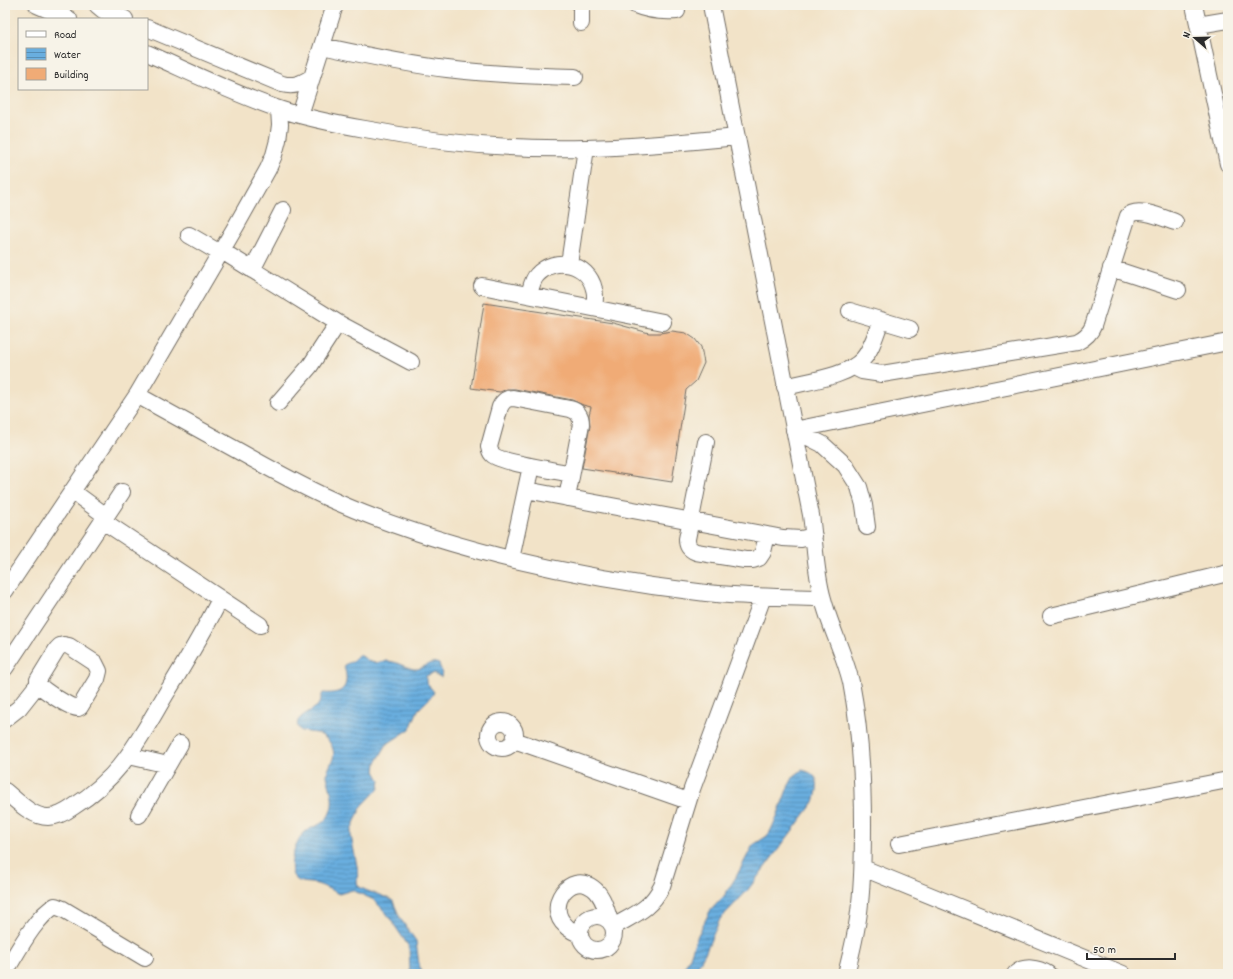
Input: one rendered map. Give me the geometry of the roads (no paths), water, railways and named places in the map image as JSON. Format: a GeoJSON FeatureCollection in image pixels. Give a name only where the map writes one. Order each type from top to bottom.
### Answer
{"type":"FeatureCollection","features":[{"type":"Feature","properties":{"kind":"street"},"geometry":{"type":"LineString","coordinates":[[37,5],[55,9],[68,18]]}},
{"type":"Feature","properties":{"kind":"street"},"geometry":{"type":"LineString","coordinates":[[98,5],[103,10],[123,18]]}},
{"type":"Feature","properties":{"kind":"street"},"geometry":{"type":"LineString","coordinates":[[300,115],[335,5]]}},
{"type":"Feature","properties":{"kind":"street"},"geometry":{"type":"LineString","coordinates":[[581,5],[581,23]]}},
{"type":"Feature","properties":{"kind":"street"},"geometry":{"type":"LineString","coordinates":[[635,5],[661,12],[677,11]]}},
{"type":"Feature","properties":{"kind":"street"},"geometry":{"type":"LineString","coordinates":[[711,5],[811,515],[822,598],[843,654],[856,716],[862,778],[863,868],[860,905],[846,974]]}},
{"type":"Feature","properties":{"kind":"street"},"geometry":{"type":"LineString","coordinates":[[1194,5],[1226,143],[1228,164]]}},
{"type":"Feature","properties":{"kind":"street"},"geometry":{"type":"LineString","coordinates":[[1198,25],[1228,20]]}},
{"type":"Feature","properties":{"kind":"street"},"geometry":{"type":"LineString","coordinates":[[148,28],[282,84],[290,86],[298,85],[312,77]]}},
{"type":"Feature","properties":{"kind":"street"},"geometry":{"type":"LineString","coordinates":[[322,46],[384,59],[447,69],[511,75],[575,77]]}},
{"type":"Feature","properties":{"kind":"street"},"geometry":{"type":"LineString","coordinates":[[148,53],[200,77],[279,109],[339,124],[398,135],[457,143],[516,147],[586,148],[737,137]]}},
{"type":"Feature","properties":{"kind":"street"},"geometry":{"type":"LineString","coordinates":[[5,591],[137,395],[221,252],[268,169],[274,155],[280,124],[279,109]]}},
{"type":"Feature","properties":{"kind":"street"},"geometry":{"type":"LineString","coordinates":[[569,264],[586,148]]}},
{"type":"Feature","properties":{"kind":"street"},"geometry":{"type":"LineString","coordinates":[[252,270],[283,210]]}},
{"type":"Feature","properties":{"kind":"street"},"geometry":{"type":"LineString","coordinates":[[854,367],[862,371],[882,374],[1077,342],[1087,335],[1094,326],[1126,220],[1131,213],[1139,211],[1175,222]]}},
{"type":"Feature","properties":{"kind":"street"},"geometry":{"type":"LineString","coordinates":[[189,235],[252,270],[374,344],[411,362]]}},
{"type":"Feature","properties":{"kind":"street"},"geometry":{"type":"LineString","coordinates":[[528,295],[536,276],[543,269],[555,264],[569,264],[578,267],[585,272],[591,280],[594,288],[594,308]]}},
{"type":"Feature","properties":{"kind":"street"},"geometry":{"type":"LineString","coordinates":[[1111,268],[1178,290]]}},
{"type":"Feature","properties":{"kind":"street"},"geometry":{"type":"LineString","coordinates":[[482,286],[663,322]]}},
{"type":"Feature","properties":{"kind":"street"},"geometry":{"type":"LineString","coordinates":[[850,311],[910,329]]}},
{"type":"Feature","properties":{"kind":"street"},"geometry":{"type":"LineString","coordinates":[[786,387],[842,372],[854,367],[869,349],[881,320]]}},
{"type":"Feature","properties":{"kind":"street"},"geometry":{"type":"LineString","coordinates":[[278,403],[290,391],[310,366],[338,323]]}},
{"type":"Feature","properties":{"kind":"street"},"geometry":{"type":"LineString","coordinates":[[794,430],[1228,342]]}},
{"type":"Feature","properties":{"kind":"street"},"geometry":{"type":"LineString","coordinates":[[137,395],[286,478],[338,503],[392,525],[440,540],[511,559],[597,578],[641,585],[708,593],[763,597],[822,598]]}},
{"type":"Feature","properties":{"kind":"street"},"geometry":{"type":"LineString","coordinates":[[567,498],[581,424],[579,414],[570,409],[513,398],[507,398],[502,402],[490,442],[490,452],[493,456],[571,474]]}},
{"type":"Feature","properties":{"kind":"street"},"geometry":{"type":"LineString","coordinates":[[794,430],[822,444],[845,465],[859,487],[864,505],[867,527]]}},
{"type":"Feature","properties":{"kind":"street"},"geometry":{"type":"LineString","coordinates":[[706,442],[690,520],[687,545],[690,550],[745,560],[753,560],[759,558],[767,535]]}},
{"type":"Feature","properties":{"kind":"street"},"geometry":{"type":"LineString","coordinates":[[511,559],[531,466]]}},
{"type":"Feature","properties":{"kind":"street"},"geometry":{"type":"LineString","coordinates":[[526,490],[792,540],[814,536]]}},
{"type":"Feature","properties":{"kind":"street"},"geometry":{"type":"LineString","coordinates":[[72,491],[105,518],[220,599],[260,625]]}},
{"type":"Feature","properties":{"kind":"street"},"geometry":{"type":"LineString","coordinates":[[5,668],[122,492]]}},
{"type":"Feature","properties":{"kind":"street"},"geometry":{"type":"LineString","coordinates":[[1051,616],[1228,573]]}},
{"type":"Feature","properties":{"kind":"street"},"geometry":{"type":"LineString","coordinates":[[612,924],[648,906],[656,897],[666,875],[688,801],[763,597]]}},
{"type":"Feature","properties":{"kind":"street"},"geometry":{"type":"LineString","coordinates":[[5,791],[32,812],[41,816],[50,817],[58,815],[84,800],[101,787],[129,756],[194,648],[220,599]]}},
{"type":"Feature","properties":{"kind":"street"},"geometry":{"type":"LineString","coordinates":[[5,719],[19,708],[38,684]]}},
{"type":"Feature","properties":{"kind":"street"},"geometry":{"type":"LineString","coordinates":[[514,740],[688,801]]}},
{"type":"Feature","properties":{"kind":"street"},"geometry":{"type":"LineString","coordinates":[[139,815],[180,744]]}},
{"type":"Feature","properties":{"kind":"street"},"geometry":{"type":"LineString","coordinates":[[129,756],[168,765]]}},
{"type":"Feature","properties":{"kind":"street"},"geometry":{"type":"LineString","coordinates":[[899,844],[1228,780]]}},
{"type":"Feature","properties":{"kind":"street"},"geometry":{"type":"LineString","coordinates":[[863,868],[1123,974]]}},
{"type":"Feature","properties":{"kind":"street"},"geometry":{"type":"LineString","coordinates":[[579,934],[566,927],[560,920],[558,912],[558,903],[561,894],[576,884],[586,884],[594,888],[600,896],[612,924],[614,938],[610,944],[598,950],[591,949],[582,942],[579,934],[580,927],[590,916],[597,915],[604,917],[612,924]]}},
{"type":"Feature","properties":{"kind":"street"},"geometry":{"type":"LineString","coordinates":[[5,972],[39,919],[49,909],[55,906],[63,909],[145,958]]}},
{"type":"Feature","properties":{"kind":"street"},"geometry":{"type":"LineString","coordinates":[[1015,974],[1026,968],[1036,969],[1048,974]]}},
{"type":"Feature","properties":{"kind":"water"},"geometry":{"type":"Polygon","coordinates":[[[358,655],[371,662],[375,663],[390,661],[413,669],[435,663],[439,664],[442,672],[441,677],[433,673],[426,676],[426,682],[434,692],[432,696],[418,710],[410,729],[387,744],[376,763],[375,771],[380,780],[379,788],[362,806],[351,831],[358,871],[358,886],[393,901],[400,918],[416,941],[419,965],[423,974],[410,974],[409,947],[387,914],[374,900],[352,890],[339,894],[314,883],[302,882],[296,879],[292,873],[291,867],[293,854],[301,836],[308,830],[324,821],[331,810],[332,796],[327,776],[328,769],[334,755],[333,748],[326,738],[319,734],[301,731],[297,722],[318,705],[323,693],[337,692],[343,688],[346,681],[344,665],[353,661],[358,655]]]}},
{"type":"Feature","properties":{"kind":"water"},"geometry":{"type":"Polygon","coordinates":[[[802,770],[813,774],[817,782],[817,791],[814,802],[747,891],[720,919],[705,953],[693,974],[680,974],[690,957],[696,939],[710,911],[724,896],[753,845],[767,836],[770,832],[788,787],[794,776],[802,770]]]}}]}
